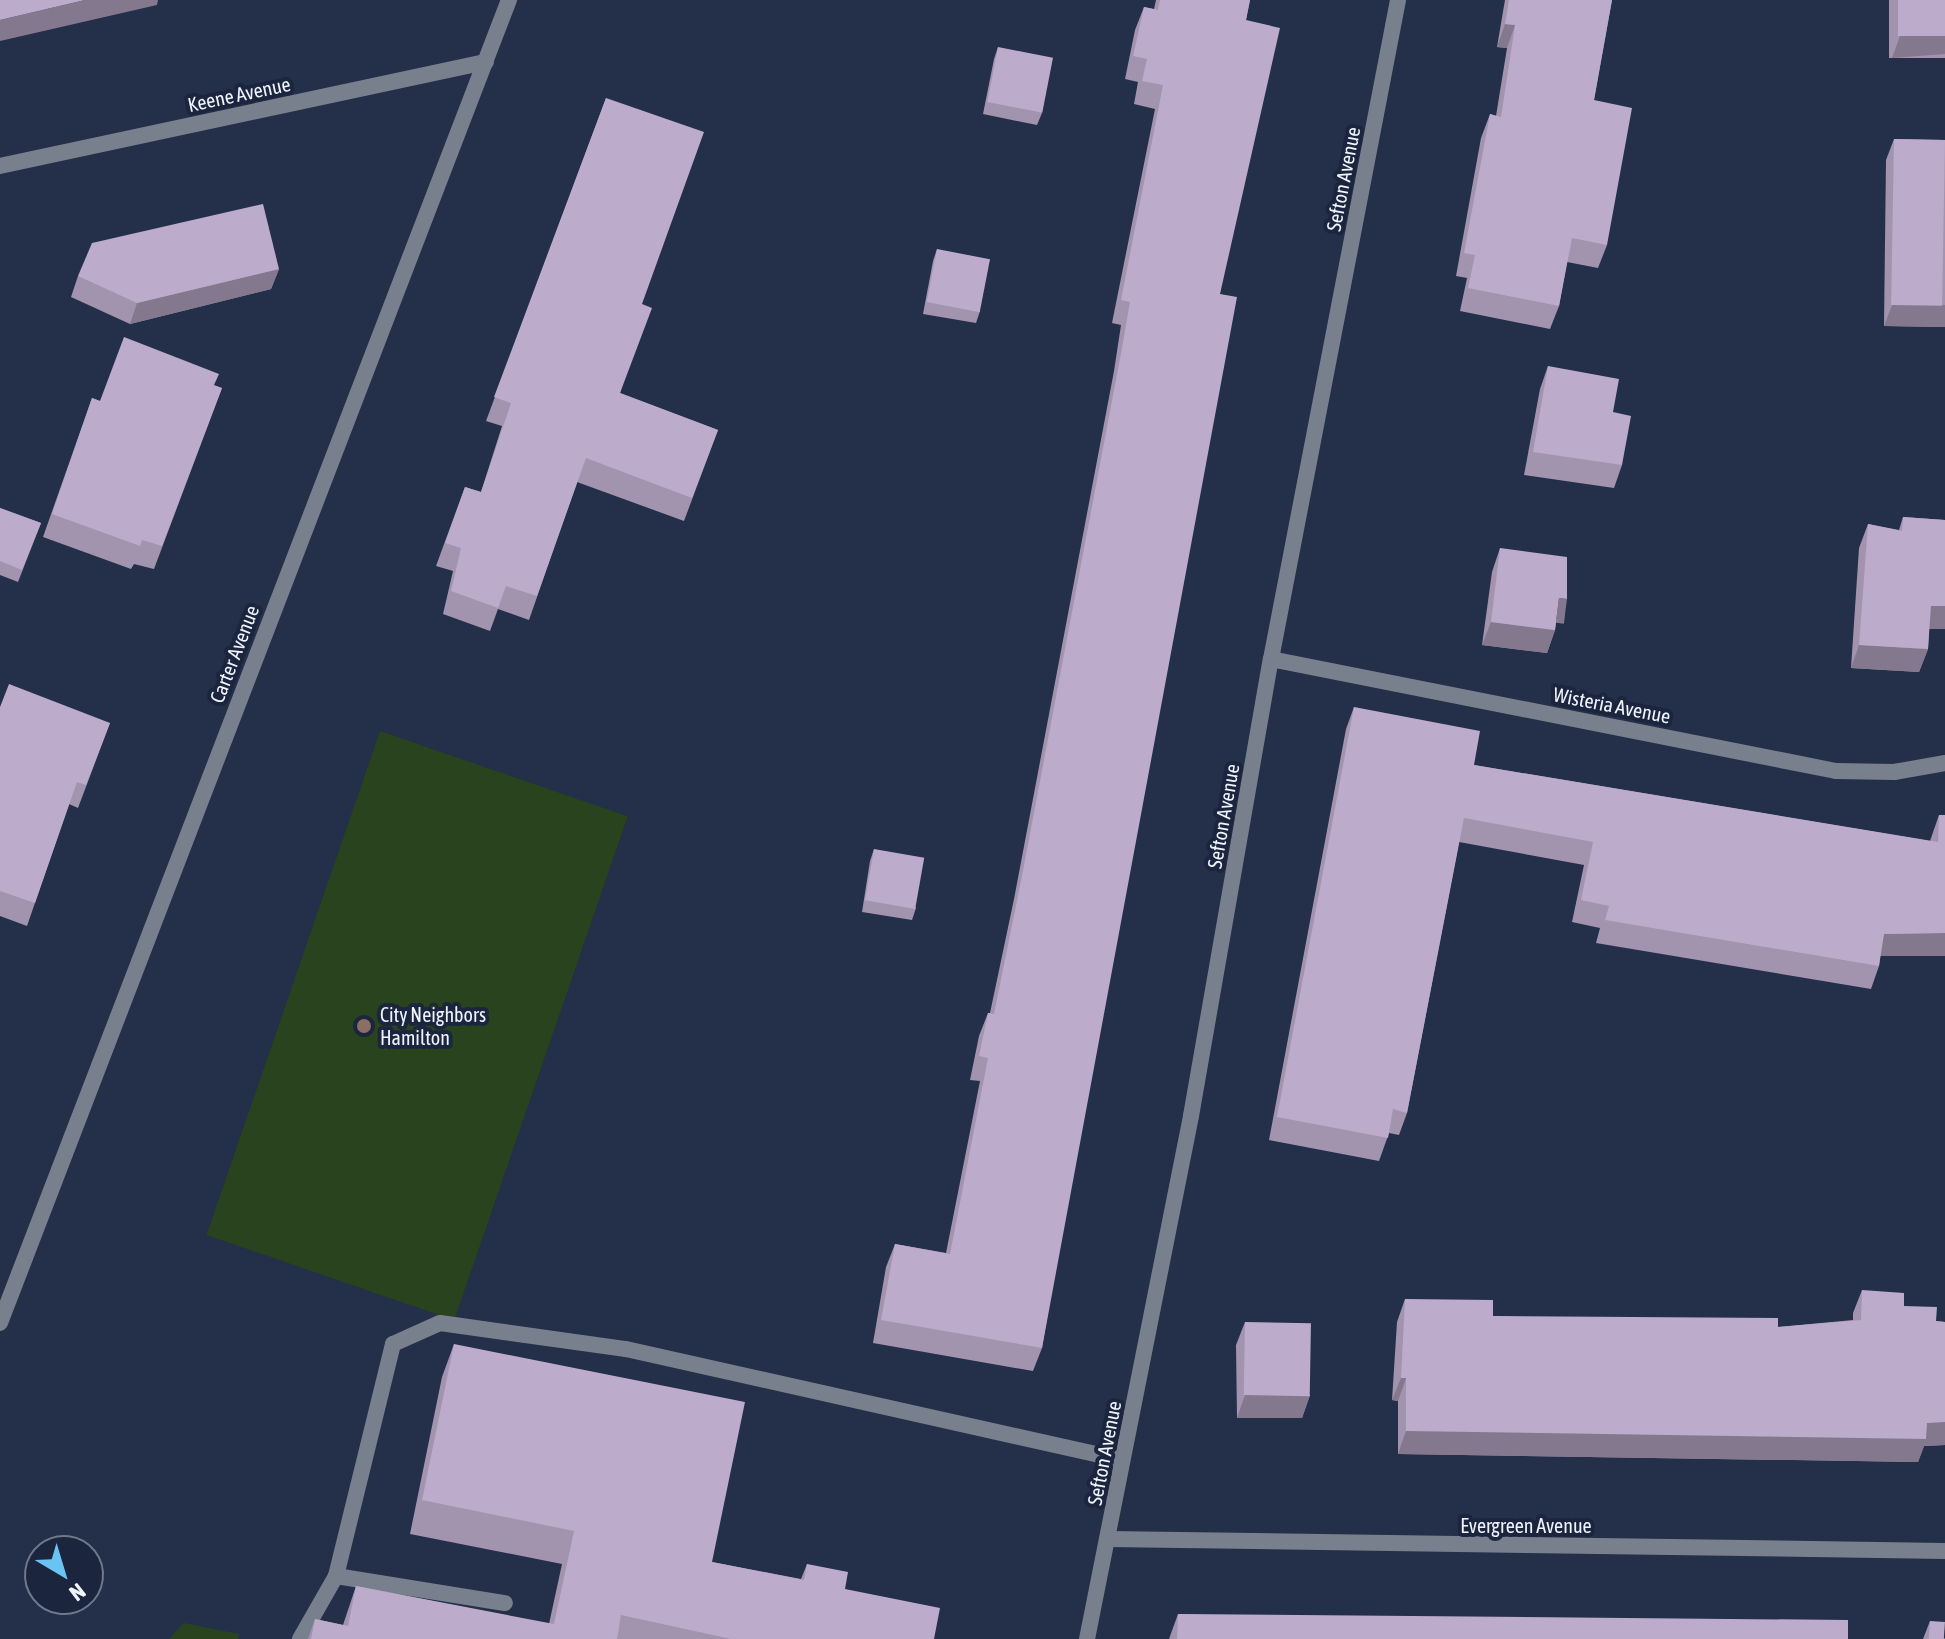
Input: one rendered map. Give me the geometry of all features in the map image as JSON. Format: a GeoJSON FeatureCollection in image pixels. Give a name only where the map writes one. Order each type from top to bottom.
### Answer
{"type":"FeatureCollection","features":[{"type":"Feature","properties":{"kind":"street","name":"Carter Avenue"},"geometry":{"type":"LineString","coordinates":[[0,1323],[509,0]]}},
{"type":"Feature","properties":{"kind":"street","name":"Sefton Avenue"},"geometry":{"type":"LineString","coordinates":[[1087,1639],[1191,1116],[1271,659],[1398,0]]}},
{"type":"Feature","properties":{"kind":"street","name":"Keene Avenue"},"geometry":{"type":"LineString","coordinates":[[0,166],[486,62]]}},
{"type":"Feature","properties":{"kind":"street","name":"Wisteria Avenue"},"geometry":{"type":"LineString","coordinates":[[1271,659],[1836,771],[1894,772],[1945,763]]}},
{"type":"Feature","properties":{"kind":"street"},"geometry":{"type":"LineString","coordinates":[[300,1639],[336,1576],[393,1344],[440,1323],[626,1349],[1122,1460]]}},
{"type":"Feature","properties":{"kind":"street","name":"Evergreen Avenue"},"geometry":{"type":"LineString","coordinates":[[1108,1539],[1945,1551]]}},
{"type":"Feature","properties":{"kind":"street"},"geometry":{"type":"LineString","coordinates":[[336,1576],[505,1603]]}},
{"type":"Feature","properties":{"kind":"green space"},"geometry":{"type":"Polygon","coordinates":[[[380,731],[628,816],[454,1320],[206,1235],[380,731]]]}},
{"type":"Feature","properties":{"kind":"green space"},"geometry":{"type":"Polygon","coordinates":[[[184,1623],[239,1634],[238,1639],[169,1639],[184,1623]]]}},
{"type":"Feature","properties":{"kind":"building"},"geometry":{"type":"Polygon","coordinates":[[[0,0],[85,0],[0,20],[0,0]]]}},
{"type":"Feature","properties":{"kind":"building"},"geometry":{"type":"Polygon","coordinates":[[[1160,0],[1250,0],[1246,20],[1280,28],[1220,294],[1237,297],[1042,1348],[881,1320],[895,1244],[950,1254],[988,1058],[979,1056],[988,1013],[994,1014],[1022,876],[1130,302],[1121,300],[1163,85],[1142,81],[1147,59],[1133,56],[1144,7],[1158,10],[1160,0]]]}},
{"type":"Feature","properties":{"kind":"building"},"geometry":{"type":"Polygon","coordinates":[[[1509,0],[1612,0],[1594,100],[1632,108],[1607,245],[1572,238],[1559,306],[1468,288],[1475,255],[1464,253],[1490,114],[1501,117],[1515,25],[1505,24],[1509,0]]]}},
{"type":"Feature","properties":{"kind":"building"},"geometry":{"type":"Polygon","coordinates":[[[1898,0],[1945,0],[1945,36],[1898,36],[1898,0]]]}},
{"type":"Feature","properties":{"kind":"building"},"geometry":{"type":"Polygon","coordinates":[[[998,47],[1053,58],[1042,113],[987,102],[998,47]]]}},
{"type":"Feature","properties":{"kind":"building"},"geometry":{"type":"Polygon","coordinates":[[[606,98],[704,132],[642,304],[652,308],[620,393],[718,430],[692,498],[586,458],[537,596],[506,586],[498,608],[451,591],[461,548],[445,543],[465,487],[481,492],[511,403],[494,397],[606,98]]]}},
{"type":"Feature","properties":{"kind":"building"},"geometry":{"type":"Polygon","coordinates":[[[1894,139],[1945,140],[1942,306],[1891,305],[1894,139]]]}},
{"type":"Feature","properties":{"kind":"building"},"geometry":{"type":"Polygon","coordinates":[[[263,204],[279,269],[137,303],[78,276],[92,243],[263,204]]]}},
{"type":"Feature","properties":{"kind":"building"},"geometry":{"type":"Polygon","coordinates":[[[937,249],[990,259],[980,312],[927,302],[937,249]]]}},
{"type":"Feature","properties":{"kind":"building"},"geometry":{"type":"Polygon","coordinates":[[[124,337],[219,374],[214,385],[222,388],[162,546],[142,540],[140,546],[52,514],[92,398],[100,401],[124,337]]]}},
{"type":"Feature","properties":{"kind":"building"},"geometry":{"type":"Polygon","coordinates":[[[1548,366],[1619,379],[1613,412],[1631,416],[1622,465],[1533,452],[1548,366]]]}},
{"type":"Feature","properties":{"kind":"building"},"geometry":{"type":"Polygon","coordinates":[[[0,508],[41,523],[22,570],[0,561],[0,508]]]}},
{"type":"Feature","properties":{"kind":"building"},"geometry":{"type":"Polygon","coordinates":[[[1903,517],[1945,520],[1945,606],[1931,606],[1928,649],[1859,645],[1868,524],[1902,531],[1903,517]]]}},
{"type":"Feature","properties":{"kind":"building"},"geometry":{"type":"Polygon","coordinates":[[[1500,548],[1567,557],[1567,599],[1559,598],[1555,630],[1491,622],[1500,548]]]}},
{"type":"Feature","properties":{"kind":"building"},"geometry":{"type":"Polygon","coordinates":[[[9,684],[110,723],[86,785],[77,782],[35,903],[0,891],[0,707],[9,684]]]}},
{"type":"Feature","properties":{"kind":"building"},"geometry":{"type":"Polygon","coordinates":[[[1354,707],[1480,731],[1474,765],[1938,842],[1939,815],[1945,815],[1945,933],[1884,934],[1879,966],[1605,920],[1609,906],[1581,900],[1593,842],[1464,818],[1407,1113],[1393,1109],[1388,1138],[1277,1117],[1354,707]]]}},
{"type":"Feature","properties":{"kind":"building"},"geometry":{"type":"Polygon","coordinates":[[[874,849],[924,858],[915,909],[865,900],[874,849]]]}},
{"type":"Feature","properties":{"kind":"building"},"geometry":{"type":"Polygon","coordinates":[[[1862,1290],[1904,1293],[1904,1306],[1937,1307],[1936,1321],[1945,1322],[1945,1422],[1927,1423],[1926,1439],[1406,1431],[1406,1378],[1401,1378],[1405,1299],[1493,1300],[1493,1316],[1778,1318],[1778,1327],[1861,1320],[1862,1290]]]}},
{"type":"Feature","properties":{"kind":"building"},"geometry":{"type":"Polygon","coordinates":[[[1245,1322],[1311,1323],[1310,1396],[1244,1395],[1245,1322]]]}},
{"type":"Feature","properties":{"kind":"building"},"geometry":{"type":"Polygon","coordinates":[[[454,1344],[745,1402],[712,1562],[804,1580],[807,1564],[848,1572],[845,1589],[940,1608],[934,1639],[731,1639],[621,1615],[617,1639],[311,1639],[315,1619],[348,1626],[356,1586],[554,1624],[574,1531],[422,1500],[454,1344]]]}},
{"type":"Feature","properties":{"kind":"building"},"geometry":{"type":"Polygon","coordinates":[[[1178,1614],[1848,1620],[1848,1639],[1177,1639],[1178,1614]]]}},
{"type":"Feature","properties":{"kind":"building"},"geometry":{"type":"Polygon","coordinates":[[[1930,1621],[1945,1622],[1944,1639],[1929,1639],[1930,1621]]]}},
{"type":"Feature","properties":{"kind":"place","name":"City Neighbors Hamilton"},"geometry":{"type":"Point","coordinates":[364,1026]}}]}
